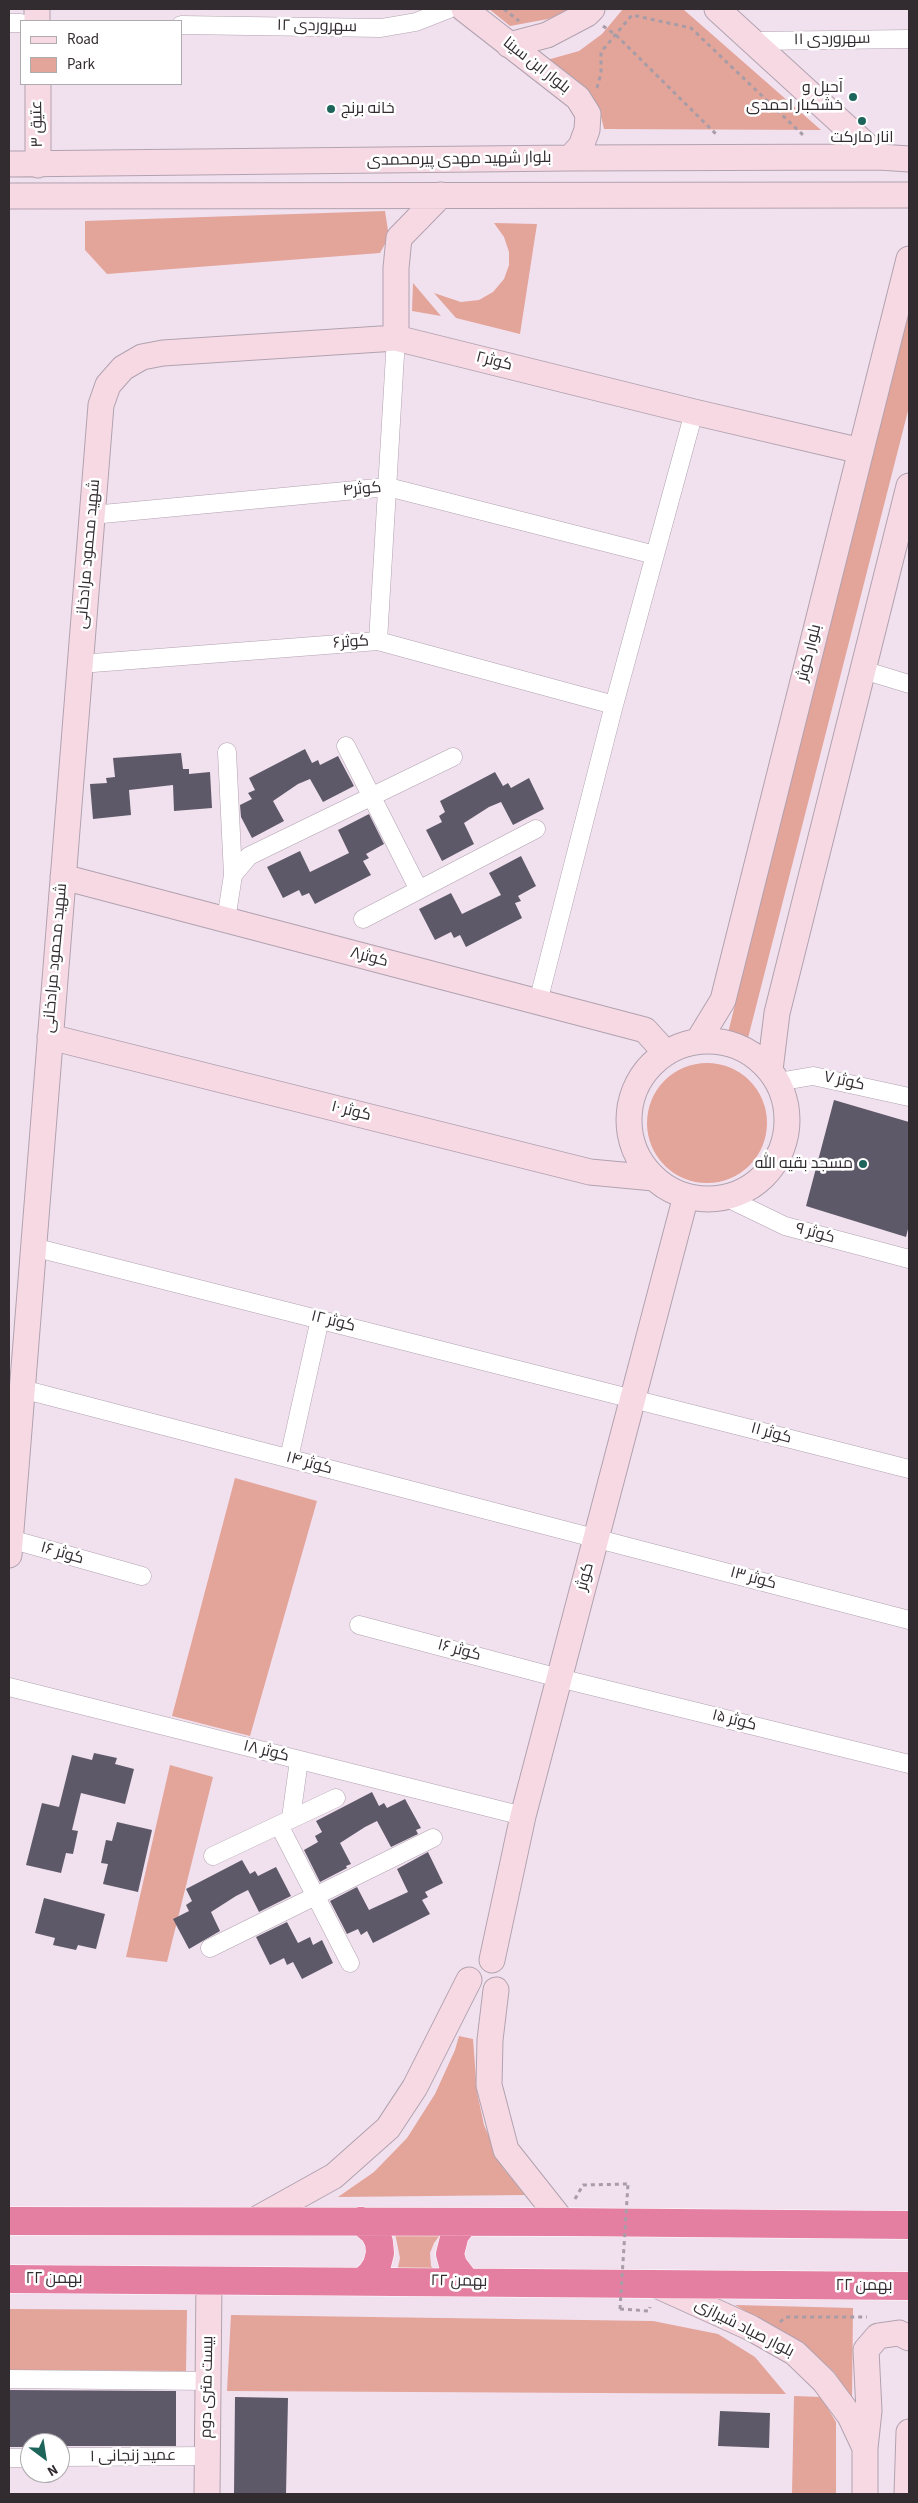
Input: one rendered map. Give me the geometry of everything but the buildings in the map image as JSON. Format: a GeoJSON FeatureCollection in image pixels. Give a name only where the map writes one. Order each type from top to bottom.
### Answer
{"type":"FeatureCollection","features":[{"type":"Feature","properties":{"kind":"highway"},"geometry":{"type":"LineString","coordinates":[[9,2221],[255,2220],[909,2225]]}},
{"type":"Feature","properties":{"kind":"highway"},"geometry":{"type":"LineString","coordinates":[[361,2221],[374,2232],[379,2242],[380,2254],[378,2265],[372,2274],[363,2281]]}},
{"type":"Feature","properties":{"kind":"highway"},"geometry":{"type":"LineString","coordinates":[[464,2222],[455,2234],[450,2254],[453,2265],[466,2282]]}},
{"type":"Feature","properties":{"kind":"highway","name":"۲۲ بهمن"},"geometry":{"type":"LineString","coordinates":[[9,2279],[909,2286]]}},
{"type":"Feature","properties":{"kind":"main road","name":"بلوار ابن سینا"},"geometry":{"type":"LineString","coordinates":[[464,9],[578,98],[588,114],[587,130],[581,146],[570,158]]}},
{"type":"Feature","properties":{"kind":"main road"},"geometry":{"type":"LineString","coordinates":[[509,45],[547,35],[590,11]]}},
{"type":"Feature","properties":{"kind":"main road"},"geometry":{"type":"LineString","coordinates":[[729,14],[754,41],[879,157]]}},
{"type":"Feature","properties":{"kind":"main road","name":"عتیق ۳"},"geometry":{"type":"LineString","coordinates":[[38,85],[38,165]]}},
{"type":"Feature","properties":{"kind":"main road","name":"بلوار شهید مهدی پیرمحمدی"},"geometry":{"type":"LineString","coordinates":[[9,164],[570,158],[879,157],[909,159]]}},
{"type":"Feature","properties":{"kind":"main road","name":"بلوار شهید مهدی پیرمحمدی"},"geometry":{"type":"LineString","coordinates":[[9,196],[909,195]]}},
{"type":"Feature","properties":{"kind":"main road"},"geometry":{"type":"LineString","coordinates":[[396,338],[396,268],[399,238],[441,196]]}},
{"type":"Feature","properties":{"kind":"main road","name":"بلوار کوثر"},"geometry":{"type":"LineString","coordinates":[[698,1041],[723,1000],[909,260]]}},
{"type":"Feature","properties":{"kind":"main road","name":"کوثر۲"},"geometry":{"type":"LineString","coordinates":[[123,368],[142,357],[163,352],[396,338],[694,412],[861,451]]}},
{"type":"Feature","properties":{"kind":"main road","name":"شهید محمود مرادخانی"},"geometry":{"type":"LineString","coordinates":[[9,1547],[101,405],[108,385],[123,368]]}},
{"type":"Feature","properties":{"kind":"main road"},"geometry":{"type":"LineString","coordinates":[[774,1076],[776,1013],[909,486]]}},
{"type":"Feature","properties":{"kind":"main road","name":"کوثر۸"},"geometry":{"type":"LineString","coordinates":[[63,878],[645,1030],[666,1053]]}},
{"type":"Feature","properties":{"kind":"main road","name":"کوثر ۱۰"},"geometry":{"type":"LineString","coordinates":[[50,1037],[590,1172],[654,1178]]}},
{"type":"Feature","properties":{"kind":"main road"},"geometry":{"type":"LineString","coordinates":[[698,1041],[718,1041],[738,1046],[756,1056],[774,1076],[786,1101],[788,1122],[784,1143],[776,1162],[757,1182],[745,1190],[726,1197],[706,1199],[686,1196],[669,1189],[654,1178],[641,1162],[632,1144],[629,1123],[630,1103],[638,1083],[650,1066],[666,1053],[698,1041]]}},
{"type":"Feature","properties":{"kind":"main road","name":"کوثر"},"geometry":{"type":"LineString","coordinates":[[492,1960],[523,1816],[686,1196]]}},
{"type":"Feature","properties":{"kind":"main road"},"geometry":{"type":"LineString","coordinates":[[255,2220],[334,2176],[388,2128],[415,2087],[469,1980],[472,1966],[477,1961],[492,1960],[502,1970],[501,1984],[496,1990],[490,2040],[489,2085],[506,2150],[563,2222]]}},
{"type":"Feature","properties":{"kind":"main road"},"geometry":{"type":"LineString","coordinates":[[469,1980],[480,1992],[485,1993],[496,1990]]}},
{"type":"Feature","properties":{"kind":"main road","name":"بیست متری دوم"},"geometry":{"type":"LineString","coordinates":[[206,2494],[209,2280]]}},
{"type":"Feature","properties":{"kind":"main road","name":"بلوار صیاد شیرازی"},"geometry":{"type":"LineString","coordinates":[[654,2284],[765,2336],[795,2353],[824,2381],[850,2416],[865,2448],[864,2494]]}},
{"type":"Feature","properties":{"kind":"main road"},"geometry":{"type":"LineString","coordinates":[[865,2448],[869,2411],[866,2350],[878,2336],[899,2332],[909,2338]]}},
{"type":"Feature","properties":{"kind":"main road"},"geometry":{"type":"LineString","coordinates":[[907,2494],[909,2435]]}},
{"type":"Feature","properties":{"kind":"street","name":"سهروردی ۱۲"},"geometry":{"type":"LineString","coordinates":[[182,25],[382,28],[416,22],[449,9]]}},
{"type":"Feature","properties":{"kind":"street","name":"سهروردی ١١"},"geometry":{"type":"LineString","coordinates":[[754,41],[909,40]]}},
{"type":"Feature","properties":{"kind":"street"},"geometry":{"type":"LineString","coordinates":[[378,641],[396,338]]}},
{"type":"Feature","properties":{"kind":"street"},"geometry":{"type":"LineString","coordinates":[[538,1002],[614,705],[694,412]]}},
{"type":"Feature","properties":{"kind":"street","name":"کوثر۴"},"geometry":{"type":"LineString","coordinates":[[92,516],[388,487],[655,555]]}},
{"type":"Feature","properties":{"kind":"street","name":"کوثر۶"},"geometry":{"type":"LineString","coordinates":[[80,664],[378,641],[614,705]]}},
{"type":"Feature","properties":{"kind":"street"},"geometry":{"type":"LineString","coordinates":[[863,670],[909,684]]}},
{"type":"Feature","properties":{"kind":"street"},"geometry":{"type":"LineString","coordinates":[[346,746],[419,890]]}},
{"type":"Feature","properties":{"kind":"street"},"geometry":{"type":"LineString","coordinates":[[226,920],[233,875],[227,752]]}},
{"type":"Feature","properties":{"kind":"street"},"geometry":{"type":"LineString","coordinates":[[233,875],[249,856],[453,757]]}},
{"type":"Feature","properties":{"kind":"street"},"geometry":{"type":"LineString","coordinates":[[363,919],[536,829]]}},
{"type":"Feature","properties":{"kind":"street","name":"کوثر ۷"},"geometry":{"type":"LineString","coordinates":[[774,1076],[813,1076],[909,1097]]}},
{"type":"Feature","properties":{"kind":"street","name":"کوثر ۹"},"geometry":{"type":"LineString","coordinates":[[726,1197],[785,1226],[909,1259]]}},
{"type":"Feature","properties":{"kind":"street","name":"کوثر ۱۲"},"geometry":{"type":"LineString","coordinates":[[33,1247],[633,1398]]}},
{"type":"Feature","properties":{"kind":"street"},"geometry":{"type":"LineString","coordinates":[[289,1458],[320,1319]]}},
{"type":"Feature","properties":{"kind":"street","name":"کوثر ۱۴"},"geometry":{"type":"LineString","coordinates":[[22,1389],[596,1538]]}},
{"type":"Feature","properties":{"kind":"street","name":"کوثر ۱۱"},"geometry":{"type":"LineString","coordinates":[[633,1398],[909,1470]]}},
{"type":"Feature","properties":{"kind":"street","name":"کوثر ۱۳"},"geometry":{"type":"LineString","coordinates":[[596,1538],[909,1620]]}},
{"type":"Feature","properties":{"kind":"street","name":"کوثر ۱۶"},"geometry":{"type":"LineString","coordinates":[[9,1547],[142,1576]]}},
{"type":"Feature","properties":{"kind":"street","name":"کوثر ۱۶"},"geometry":{"type":"LineString","coordinates":[[359,1625],[559,1678]]}},
{"type":"Feature","properties":{"kind":"street","name":"۱۵ کوثر"},"geometry":{"type":"LineString","coordinates":[[559,1678],[909,1764]]}},
{"type":"Feature","properties":{"kind":"street","name":"کوثر ۱۸"},"geometry":{"type":"LineString","coordinates":[[9,1687],[523,1816]]}},
{"type":"Feature","properties":{"kind":"street"},"geometry":{"type":"LineString","coordinates":[[299,1760],[285,1821],[316,1897],[350,1963]]}},
{"type":"Feature","properties":{"kind":"street"},"geometry":{"type":"LineString","coordinates":[[213,1856],[336,1798]]}},
{"type":"Feature","properties":{"kind":"street"},"geometry":{"type":"LineString","coordinates":[[210,1948],[433,1838]]}},
{"type":"Feature","properties":{"kind":"street"},"geometry":{"type":"LineString","coordinates":[[9,2379],[208,2381]]}},
{"type":"Feature","properties":{"kind":"street","name":"عمید زنجانی ۱"},"geometry":{"type":"LineString","coordinates":[[70,2458],[207,2456]]}},
{"type":"Feature","properties":{"kind":"path"},"geometry":{"type":"LineString","coordinates":[[590,11],[717,135]]}},
{"type":"Feature","properties":{"kind":"path"},"geometry":{"type":"LineString","coordinates":[[596,90],[600,73],[601,52],[632,15],[691,28],[804,136]]}},
{"type":"Feature","properties":{"kind":"path"},"geometry":{"type":"LineString","coordinates":[[583,2185],[628,2184],[620,2309],[649,2312]]}},
{"type":"Feature","properties":{"kind":"path"},"geometry":{"type":"LineString","coordinates":[[765,2336],[786,2317],[871,2317]]}},
{"type":"Feature","properties":{"kind":"green space"},"geometry":{"type":"Polygon","coordinates":[[[489,9],[571,9],[548,19],[510,26],[489,9]]]}},
{"type":"Feature","properties":{"kind":"green space"},"geometry":{"type":"Polygon","coordinates":[[[623,9],[683,9],[821,130],[604,129],[599,108],[590,95],[547,60],[579,51],[602,34],[623,9]]]}},
{"type":"Feature","properties":{"kind":"green space"},"geometry":{"type":"Polygon","coordinates":[[[385,211],[389,237],[380,253],[107,274],[85,250],[85,221],[385,211]]]}},
{"type":"Feature","properties":{"kind":"green space"},"geometry":{"type":"Polygon","coordinates":[[[494,223],[537,224],[520,334],[456,318],[434,293],[461,302],[479,300],[493,292],[504,279],[509,265],[509,252],[504,237],[494,223]]]}},
{"type":"Feature","properties":{"kind":"green space"},"geometry":{"type":"Polygon","coordinates":[[[413,283],[441,316],[412,311],[413,283]]]}},
{"type":"Feature","properties":{"kind":"green space"},"geometry":{"type":"Polygon","coordinates":[[[909,302],[909,407],[748,1038],[728,1033],[909,302]]]}},
{"type":"Feature","properties":{"kind":"green space"},"geometry":{"type":"Polygon","coordinates":[[[707,1063],[730,1068],[740,1073],[749,1081],[757,1090],[762,1100],[767,1123],[762,1146],[757,1156],[749,1165],[740,1173],[730,1178],[707,1183],[684,1178],[674,1173],[665,1165],[657,1156],[652,1146],[647,1123],[652,1100],[657,1090],[665,1081],[674,1073],[684,1068],[707,1063]]]}},
{"type":"Feature","properties":{"kind":"green space"},"geometry":{"type":"Polygon","coordinates":[[[235,1478],[317,1501],[250,1736],[172,1716],[235,1478]]]}},
{"type":"Feature","properties":{"kind":"green space"},"geometry":{"type":"Polygon","coordinates":[[[170,1765],[213,1777],[167,1962],[126,1957],[170,1765]]]}},
{"type":"Feature","properties":{"kind":"green space"},"geometry":{"type":"Polygon","coordinates":[[[459,2036],[473,2039],[477,2092],[484,2125],[503,2168],[525,2195],[338,2197],[374,2172],[407,2138],[435,2094],[455,2050],[459,2036]]]}},
{"type":"Feature","properties":{"kind":"green space"},"geometry":{"type":"Polygon","coordinates":[[[395,2233],[440,2235],[430,2253],[431,2266],[437,2273],[397,2272],[400,2258],[395,2233]]]}},
{"type":"Feature","properties":{"kind":"green space"},"geometry":{"type":"Polygon","coordinates":[[[735,2305],[853,2308],[852,2399],[835,2373],[806,2346],[735,2305]]]}},
{"type":"Feature","properties":{"kind":"green space"},"geometry":{"type":"Polygon","coordinates":[[[9,2309],[187,2310],[186,2371],[9,2370],[9,2309]]]}},
{"type":"Feature","properties":{"kind":"green space"},"geometry":{"type":"Polygon","coordinates":[[[231,2315],[653,2321],[718,2334],[755,2357],[786,2394],[227,2391],[231,2315]]]}},
{"type":"Feature","properties":{"kind":"green space"},"geometry":{"type":"Polygon","coordinates":[[[794,2396],[821,2397],[836,2422],[836,2494],[792,2494],[794,2396]]]}},
{"type":"Feature","properties":{"kind":"place","name":"آحیل و خشکبار احمدی"},"geometry":{"type":"Point","coordinates":[853,97]}},
{"type":"Feature","properties":{"kind":"place","name":"خانه برنج"},"geometry":{"type":"Point","coordinates":[331,109]}},
{"type":"Feature","properties":{"kind":"place","name":"انار مارکت"},"geometry":{"type":"Point","coordinates":[862,121]}},
{"type":"Feature","properties":{"kind":"place","name":"مسجد بقیه الله"},"geometry":{"type":"Point","coordinates":[863,1164]}}]}
